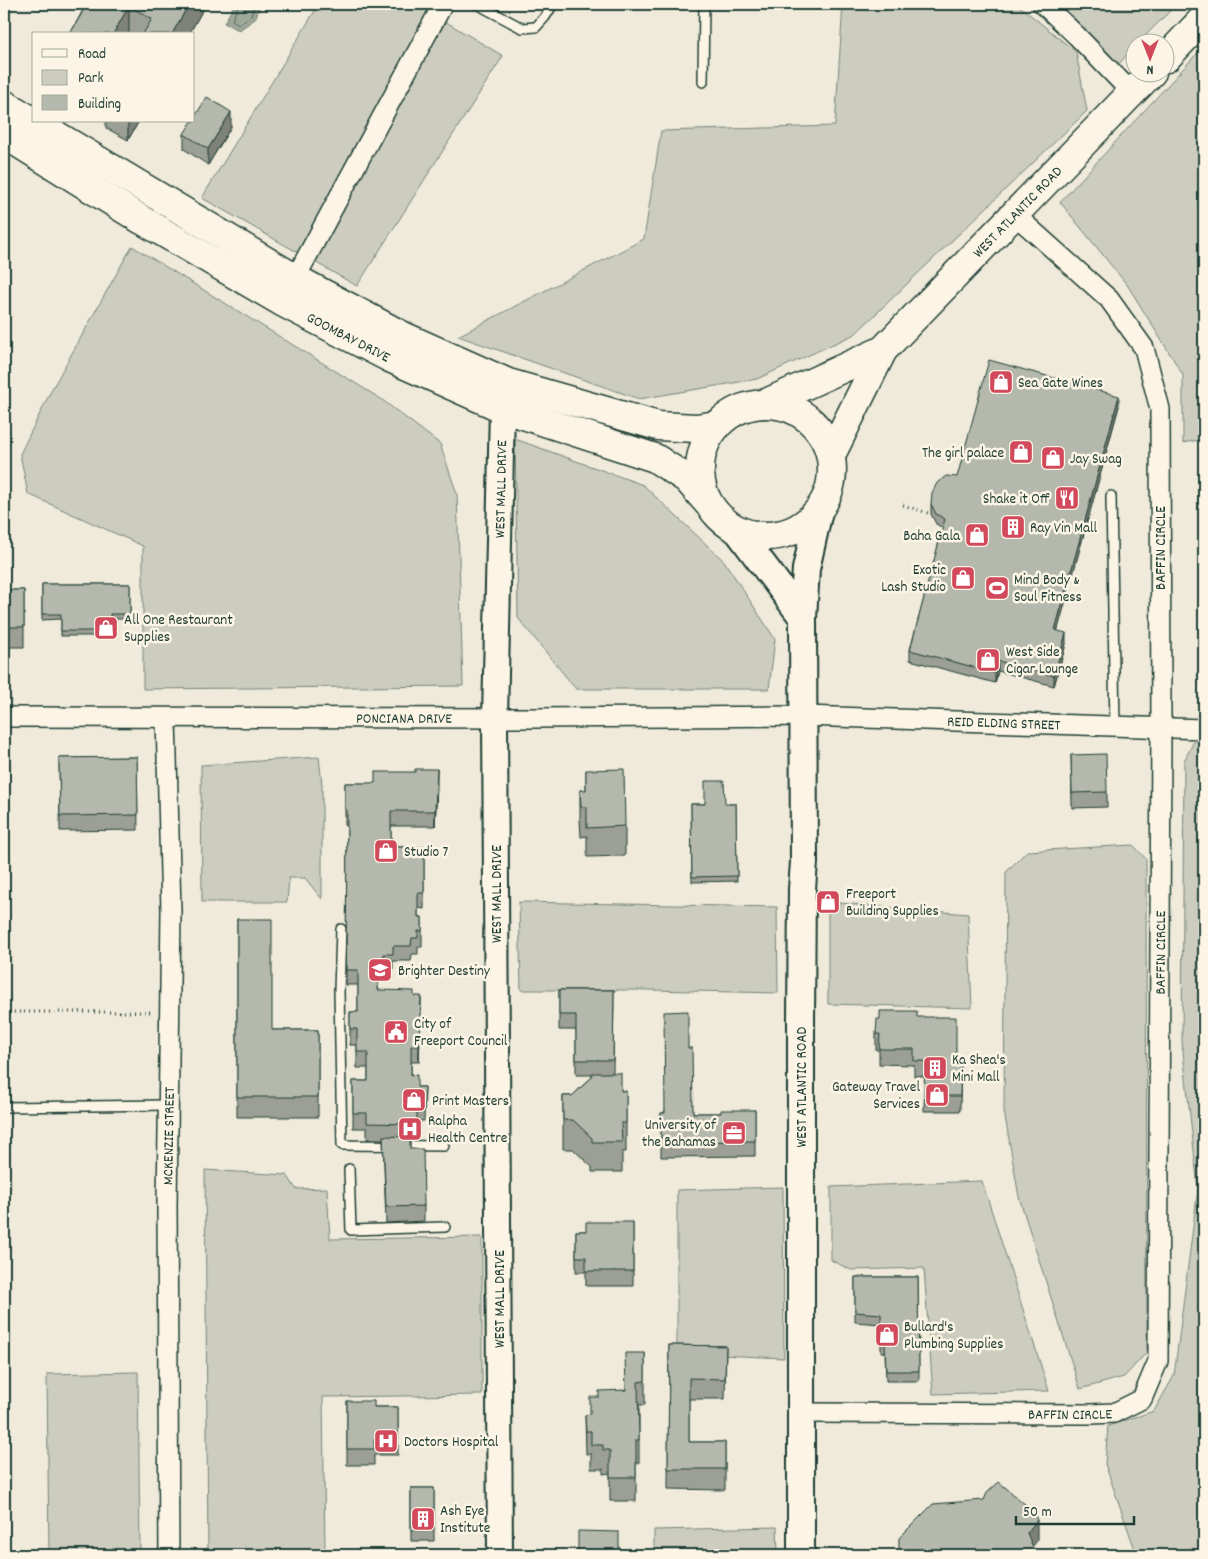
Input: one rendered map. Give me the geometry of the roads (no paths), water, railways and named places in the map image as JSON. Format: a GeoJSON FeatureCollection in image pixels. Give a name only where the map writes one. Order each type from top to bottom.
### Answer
{"type":"FeatureCollection","features":[{"type":"Feature","properties":{"kind":"main road"},"geometry":{"type":"LineString","coordinates":[[1176,47],[1204,18]]}},
{"type":"Feature","properties":{"kind":"main road","name":"WEST ATLANTIC ROAD"},"geometry":{"type":"LineString","coordinates":[[831,455],[883,350],[1142,82]]}},
{"type":"Feature","properties":{"kind":"main road","name":"GOOMBAY DRIVE"},"geometry":{"type":"LineString","coordinates":[[4,104],[32,121]]}},
{"type":"Feature","properties":{"kind":"main road","name":"GOOMBAY DRIVE"},"geometry":{"type":"LineString","coordinates":[[34,122],[158,196],[289,291],[390,358],[505,396],[655,458],[687,479],[708,502]]}},
{"type":"Feature","properties":{"kind":"main road","name":"GOOMBAY DRIVE"},"geometry":{"type":"LineString","coordinates":[[4,134],[142,220],[289,291]]}},
{"type":"Feature","properties":{"kind":"main road"},"geometry":{"type":"LineString","coordinates":[[142,220],[158,196]]}},
{"type":"Feature","properties":{"kind":"main road","name":"WEST ATLANTIC ROAD"},"geometry":{"type":"LineString","coordinates":[[764,404],[883,350]]}},
{"type":"Feature","properties":{"kind":"main road","name":"GOOMBAY DRIVE"},"geometry":{"type":"LineString","coordinates":[[505,396],[658,426],[696,428],[717,425]]}},
{"type":"Feature","properties":{"kind":"main road"},"geometry":{"type":"LineString","coordinates":[[737,530],[754,535],[772,536],[790,532],[806,524],[819,511],[827,498],[833,470],[831,455],[823,434],[807,418],[787,407],[764,404],[747,406],[730,414],[717,425],[705,443],[700,463],[701,483],[708,502],[720,518],[737,530],[803,618]]}},
{"type":"Feature","properties":{"kind":"main road","name":"WEST ATLANTIC ROAD"},"geometry":{"type":"LineString","coordinates":[[801,1555],[801,1020],[804,862],[803,618],[806,569],[819,511]]}},
{"type":"Feature","properties":{"kind":"street"},"geometry":{"type":"LineString","coordinates":[[289,291],[443,4]]}},
{"type":"Feature","properties":{"kind":"street"},"geometry":{"type":"LineString","coordinates":[[1043,4],[1132,93]]}},
{"type":"Feature","properties":{"kind":"street","name":"BAFFIN CIRCLE"},"geometry":{"type":"LineString","coordinates":[[800,1413],[1114,1413],[1142,1399],[1158,1361],[1161,729],[1160,409],[1144,348],[1109,299],[1014,214]]}},
{"type":"Feature","properties":{"kind":"street","name":"WEST MALL DRIVE"},"geometry":{"type":"LineString","coordinates":[[500,1555],[495,718],[505,396]]}},
{"type":"Feature","properties":{"kind":"street","name":"REID ELDING STREET"},"geometry":{"type":"LineString","coordinates":[[804,716],[1204,729]]}},
{"type":"Feature","properties":{"kind":"street","name":"PONCIANA DRIVE"},"geometry":{"type":"LineString","coordinates":[[4,717],[495,718],[804,716]]}},
{"type":"Feature","properties":{"kind":"street","name":"MCKENZIE STREET"},"geometry":{"type":"LineString","coordinates":[[166,718],[171,911],[167,1205],[169,1555]]}},
{"type":"Feature","properties":{"kind":"lane"},"geometry":{"type":"LineString","coordinates":[[477,4],[522,28],[536,27],[546,16],[553,4]]}},
{"type":"Feature","properties":{"kind":"lane"},"geometry":{"type":"LineString","coordinates":[[703,82],[704,4]]}},
{"type":"Feature","properties":{"kind":"lane"},"geometry":{"type":"LineString","coordinates":[[1111,496],[1115,727]]}},
{"type":"Feature","properties":{"kind":"lane"},"geometry":{"type":"LineString","coordinates":[[341,929],[339,991],[342,1146],[444,1146]]}},
{"type":"Feature","properties":{"kind":"lane"},"geometry":{"type":"LineString","coordinates":[[4,1107],[168,1105]]}},
{"type":"Feature","properties":{"kind":"lane"},"geometry":{"type":"LineString","coordinates":[[349,1169],[351,1230],[445,1227]]}},
{"type":"Feature","properties":{"kind":"water"},"geometry":{"type":"Polygon","coordinates":[[[235,4],[261,4],[255,19],[239,30],[224,23],[235,4]]]}},
{"type":"Feature","properties":{"kind":"place","name":"Sea Gate Wines"},"geometry":{"type":"Point","coordinates":[1001,382]}},
{"type":"Feature","properties":{"kind":"place","name":"The girl palace"},"geometry":{"type":"Point","coordinates":[1021,452]}},
{"type":"Feature","properties":{"kind":"place","name":"Jay Swag"},"geometry":{"type":"Point","coordinates":[1053,458]}},
{"type":"Feature","properties":{"kind":"place","name":"Shake it Off"},"geometry":{"type":"Point","coordinates":[1067,498]}},
{"type":"Feature","properties":{"kind":"place","name":"Ray Vin Mall"},"geometry":{"type":"Point","coordinates":[1013,527]}},
{"type":"Feature","properties":{"kind":"place","name":"Baha Gala"},"geometry":{"type":"Point","coordinates":[977,535]}},
{"type":"Feature","properties":{"kind":"place","name":"Exotic Lash Studio"},"geometry":{"type":"Point","coordinates":[963,578]}},
{"type":"Feature","properties":{"kind":"place","name":"Mind Body & Soul Fitness"},"geometry":{"type":"Point","coordinates":[997,588]}},
{"type":"Feature","properties":{"kind":"place","name":"All One Restaurant Supplies"},"geometry":{"type":"Point","coordinates":[106,628]}},
{"type":"Feature","properties":{"kind":"place","name":"West Side Cigar Lounge"},"geometry":{"type":"Point","coordinates":[988,660]}},
{"type":"Feature","properties":{"kind":"place","name":"Studio 7"},"geometry":{"type":"Point","coordinates":[386,851]}},
{"type":"Feature","properties":{"kind":"place","name":"Freeport Building Supplies"},"geometry":{"type":"Point","coordinates":[828,902]}},
{"type":"Feature","properties":{"kind":"place","name":"Brighter Destiny"},"geometry":{"type":"Point","coordinates":[380,970]}},
{"type":"Feature","properties":{"kind":"place","name":"City of Freeport Council"},"geometry":{"type":"Point","coordinates":[396,1032]}},
{"type":"Feature","properties":{"kind":"place","name":"Ka Shea's Mini Mall"},"geometry":{"type":"Point","coordinates":[935,1068]}},
{"type":"Feature","properties":{"kind":"place","name":"Gateway Travel Services"},"geometry":{"type":"Point","coordinates":[937,1095]}},
{"type":"Feature","properties":{"kind":"place","name":"Print Masters"},"geometry":{"type":"Point","coordinates":[414,1100]}},
{"type":"Feature","properties":{"kind":"place","name":"Ralpha Health Centre"},"geometry":{"type":"Point","coordinates":[410,1129]}},
{"type":"Feature","properties":{"kind":"place","name":"University of the Bahamas"},"geometry":{"type":"Point","coordinates":[734,1133]}},
{"type":"Feature","properties":{"kind":"place","name":"Bullard's Plumbing Supplies"},"geometry":{"type":"Point","coordinates":[887,1335]}},
{"type":"Feature","properties":{"kind":"place","name":"Doctors Hospital"},"geometry":{"type":"Point","coordinates":[386,1441]}},
{"type":"Feature","properties":{"kind":"place","name":"Ash Eye Institute"},"geometry":{"type":"Point","coordinates":[423,1519]}}]}
